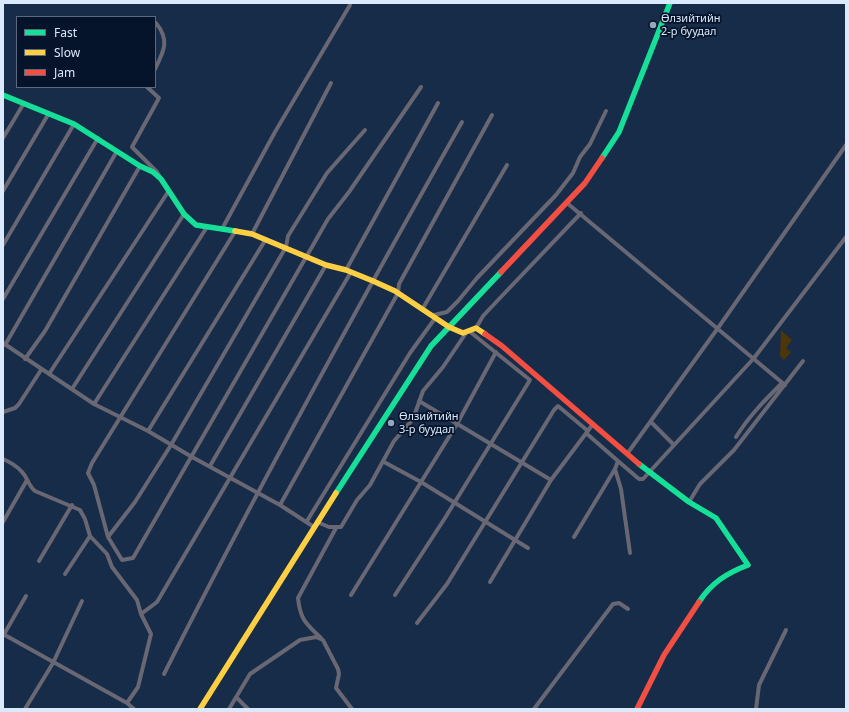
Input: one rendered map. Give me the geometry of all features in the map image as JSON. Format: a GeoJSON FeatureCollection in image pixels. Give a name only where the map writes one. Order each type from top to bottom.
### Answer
{"type":"FeatureCollection","features":[{"type":"Feature","properties":{"kind":"street"},"geometry":{"type":"LineString","coordinates":[[200,709],[400,392],[431,346],[585,183],[619,132],[670,3]]}},
{"type":"Feature","properties":{"kind":"street"},"geometry":{"type":"LineString","coordinates":[[222,229],[275,132],[350,6]]}},
{"type":"Feature","properties":{"kind":"street"},"geometry":{"type":"LineString","coordinates":[[156,23],[161,29],[165,48],[156,67]]}},
{"type":"Feature","properties":{"kind":"street"},"geometry":{"type":"LineString","coordinates":[[252,234],[331,83]]}},
{"type":"Feature","properties":{"kind":"street"},"geometry":{"type":"LineString","coordinates":[[148,88],[159,96],[159,98],[132,147],[158,172],[168,192],[184,214],[196,225],[236,230],[252,234],[306,255],[326,265],[373,280],[423,308],[449,327],[467,332],[496,352],[530,380],[395,595]]}},
{"type":"Feature","properties":{"kind":"street"},"geometry":{"type":"LineString","coordinates":[[236,230],[92,463],[88,473],[94,485],[108,537],[122,560],[133,558],[306,255],[328,219],[349,192],[420,88]]}},
{"type":"Feature","properties":{"kind":"street"},"geometry":{"type":"LineString","coordinates":[[3,95],[74,124],[140,166],[153,172],[161,180]]}},
{"type":"Feature","properties":{"kind":"street"},"geometry":{"type":"LineString","coordinates":[[3,138],[24,103]]}},
{"type":"Feature","properties":{"kind":"street"},"geometry":{"type":"LineString","coordinates":[[141,614],[158,602],[231,477],[348,271],[438,103]]}},
{"type":"Feature","properties":{"kind":"street"},"geometry":{"type":"LineString","coordinates":[[307,521],[410,353],[435,316],[447,312],[458,301],[477,278],[556,195],[573,173],[580,157],[590,144],[606,111]]}},
{"type":"Feature","properties":{"kind":"street"},"geometry":{"type":"LineString","coordinates":[[3,191],[49,113]]}},
{"type":"Feature","properties":{"kind":"street"},"geometry":{"type":"LineString","coordinates":[[280,505],[398,293],[399,284],[492,115]]}},
{"type":"Feature","properties":{"kind":"street"},"geometry":{"type":"LineString","coordinates":[[164,674],[289,433],[462,122]]}},
{"type":"Feature","properties":{"kind":"street"},"geometry":{"type":"LineString","coordinates":[[3,245],[74,124]]}},
{"type":"Feature","properties":{"kind":"street"},"geometry":{"type":"LineString","coordinates":[[108,537],[135,502],[171,445],[286,247],[288,236],[327,173],[365,130]]}},
{"type":"Feature","properties":{"kind":"street"},"geometry":{"type":"LineString","coordinates":[[3,299],[98,138]]}},
{"type":"Feature","properties":{"kind":"street"},"geometry":{"type":"LineString","coordinates":[[627,454],[718,328],[846,145]]}},
{"type":"Feature","properties":{"kind":"street"},"geometry":{"type":"LineString","coordinates":[[117,151],[4,344],[94,404],[148,431],[307,521],[336,528],[341,527],[346,521],[356,500],[370,485],[384,462],[394,441],[413,419],[423,391],[443,367],[467,332],[476,328],[483,316],[580,213]]}},
{"type":"Feature","properties":{"kind":"street"},"geometry":{"type":"LineString","coordinates":[[423,308],[507,165]]}},
{"type":"Feature","properties":{"kind":"street"},"geometry":{"type":"LineString","coordinates":[[25,359],[45,330],[140,166]]}},
{"type":"Feature","properties":{"kind":"street"},"geometry":{"type":"LineString","coordinates":[[49,374],[168,192]]}},
{"type":"Feature","properties":{"kind":"street"},"geometry":{"type":"LineString","coordinates":[[567,203],[784,384]]}},
{"type":"Feature","properties":{"kind":"street"},"geometry":{"type":"LineString","coordinates":[[72,390],[184,214]]}},
{"type":"Feature","properties":{"kind":"street"},"geometry":{"type":"LineString","coordinates":[[94,404],[207,227]]}},
{"type":"Feature","properties":{"kind":"street"},"geometry":{"type":"LineString","coordinates":[[417,623],[447,584],[558,406],[639,479],[644,479],[754,358],[846,237]]}},
{"type":"Feature","properties":{"kind":"street"},"geometry":{"type":"LineString","coordinates":[[148,431],[266,239]]}},
{"type":"Feature","properties":{"kind":"street"},"geometry":{"type":"LineString","coordinates":[[210,466],[326,265]]}},
{"type":"Feature","properties":{"kind":"street"},"geometry":{"type":"LineString","coordinates":[[476,328],[502,346],[649,472],[689,502],[716,518],[748,565],[726,574],[706,590],[664,655],[637,709]]}},
{"type":"Feature","properties":{"kind":"street"},"geometry":{"type":"LineString","coordinates":[[351,595],[457,424],[496,352]]}},
{"type":"Feature","properties":{"kind":"street"},"geometry":{"type":"LineString","coordinates":[[689,502],[700,484],[737,447],[784,384],[803,362]]}},
{"type":"Feature","properties":{"kind":"street"},"geometry":{"type":"LineString","coordinates":[[3,412],[15,408],[19,404],[41,370]]}},
{"type":"Feature","properties":{"kind":"street"},"geometry":{"type":"LineString","coordinates":[[737,447],[735,435],[767,396],[784,384]]}},
{"type":"Feature","properties":{"kind":"street"},"geometry":{"type":"LineString","coordinates":[[419,401],[551,480]]}},
{"type":"Feature","properties":{"kind":"street"},"geometry":{"type":"LineString","coordinates":[[651,422],[674,445]]}},
{"type":"Feature","properties":{"kind":"street"},"geometry":{"type":"LineString","coordinates":[[490,582],[551,480],[592,424]]}},
{"type":"Feature","properties":{"kind":"street"},"geometry":{"type":"LineString","coordinates":[[3,459],[13,464],[23,472],[29,486],[37,492],[72,505],[80,510],[85,518],[90,536],[107,554],[112,567],[137,600],[141,614],[151,634],[138,687],[127,703]]}},
{"type":"Feature","properties":{"kind":"street"},"geometry":{"type":"LineString","coordinates":[[574,537],[615,469],[618,460]]}},
{"type":"Feature","properties":{"kind":"street"},"geometry":{"type":"LineString","coordinates":[[384,462],[421,482],[528,548]]}},
{"type":"Feature","properties":{"kind":"street"},"geometry":{"type":"LineString","coordinates":[[615,469],[621,489],[630,553]]}},
{"type":"Feature","properties":{"kind":"street"},"geometry":{"type":"LineString","coordinates":[[3,522],[27,480]]}},
{"type":"Feature","properties":{"kind":"street"},"geometry":{"type":"LineString","coordinates":[[39,560],[72,505]]}},
{"type":"Feature","properties":{"kind":"street"},"geometry":{"type":"LineString","coordinates":[[336,528],[298,598],[299,608],[304,621],[323,640],[338,669],[339,674],[336,688],[352,709]]}},
{"type":"Feature","properties":{"kind":"street"},"geometry":{"type":"LineString","coordinates":[[65,574],[90,536]]}},
{"type":"Feature","properties":{"kind":"street"},"geometry":{"type":"LineString","coordinates":[[26,596],[3,635],[127,703],[134,709]]}},
{"type":"Feature","properties":{"kind":"street"},"geometry":{"type":"LineString","coordinates":[[25,709],[53,663],[82,601]]}},
{"type":"Feature","properties":{"kind":"street"},"geometry":{"type":"LineString","coordinates":[[534,709],[613,604],[619,603],[628,609]]}},
{"type":"Feature","properties":{"kind":"street"},"geometry":{"type":"LineString","coordinates":[[756,709],[759,685],[786,630]]}},
{"type":"Feature","properties":{"kind":"street"},"geometry":{"type":"LineString","coordinates":[[229,709],[237,698],[245,680],[250,674],[300,640],[316,637],[323,640]]}},
{"type":"Feature","properties":{"kind":"street"},"geometry":{"type":"LineString","coordinates":[[237,698],[248,709]]}},
{"type":"Feature","properties":{"kind":"shaded area"},"geometry":{"type":"Polygon","coordinates":[[[781,330],[792,340],[786,348],[791,352],[784,360],[780,356],[781,330]]]}},
{"type":"Feature","properties":{"kind":"traffic: fast"},"geometry":{"type":"LineString","coordinates":[[602,158],[619,132],[670,3]]}},
{"type":"Feature","properties":{"kind":"traffic: fast"},"geometry":{"type":"LineString","coordinates":[[3,95],[74,124],[140,166],[153,172],[161,179],[184,214],[196,225],[235,231]]}},
{"type":"Feature","properties":{"kind":"traffic: fast"},"geometry":{"type":"LineString","coordinates":[[336,493],[431,346],[501,272]]}},
{"type":"Feature","properties":{"kind":"traffic: fast"},"geometry":{"type":"LineString","coordinates":[[639,464],[689,502],[716,518],[748,565],[733,571],[720,579],[709,589],[699,602]]}},
{"type":"Feature","properties":{"kind":"traffic: slow"},"geometry":{"type":"LineString","coordinates":[[235,231],[252,234],[326,265],[346,270],[373,281],[395,291],[449,327],[463,333],[476,328],[485,334]]}},
{"type":"Feature","properties":{"kind":"traffic: slow"},"geometry":{"type":"LineString","coordinates":[[200,709],[336,493]]}},
{"type":"Feature","properties":{"kind":"traffic: jam"},"geometry":{"type":"LineString","coordinates":[[501,272],[585,183],[602,158]]}},
{"type":"Feature","properties":{"kind":"traffic: jam"},"geometry":{"type":"LineString","coordinates":[[485,334],[502,346],[639,464]]}},
{"type":"Feature","properties":{"kind":"traffic: jam"},"geometry":{"type":"LineString","coordinates":[[637,709],[664,655],[699,602]]}},
{"type":"Feature","properties":{"kind":"place","name":"Өлзийтийн 2-р буудал"},"geometry":{"type":"Point","coordinates":[653,25]}},
{"type":"Feature","properties":{"kind":"place","name":"Өлзийтийн 3-р буудал"},"geometry":{"type":"Point","coordinates":[391,423]}}]}
